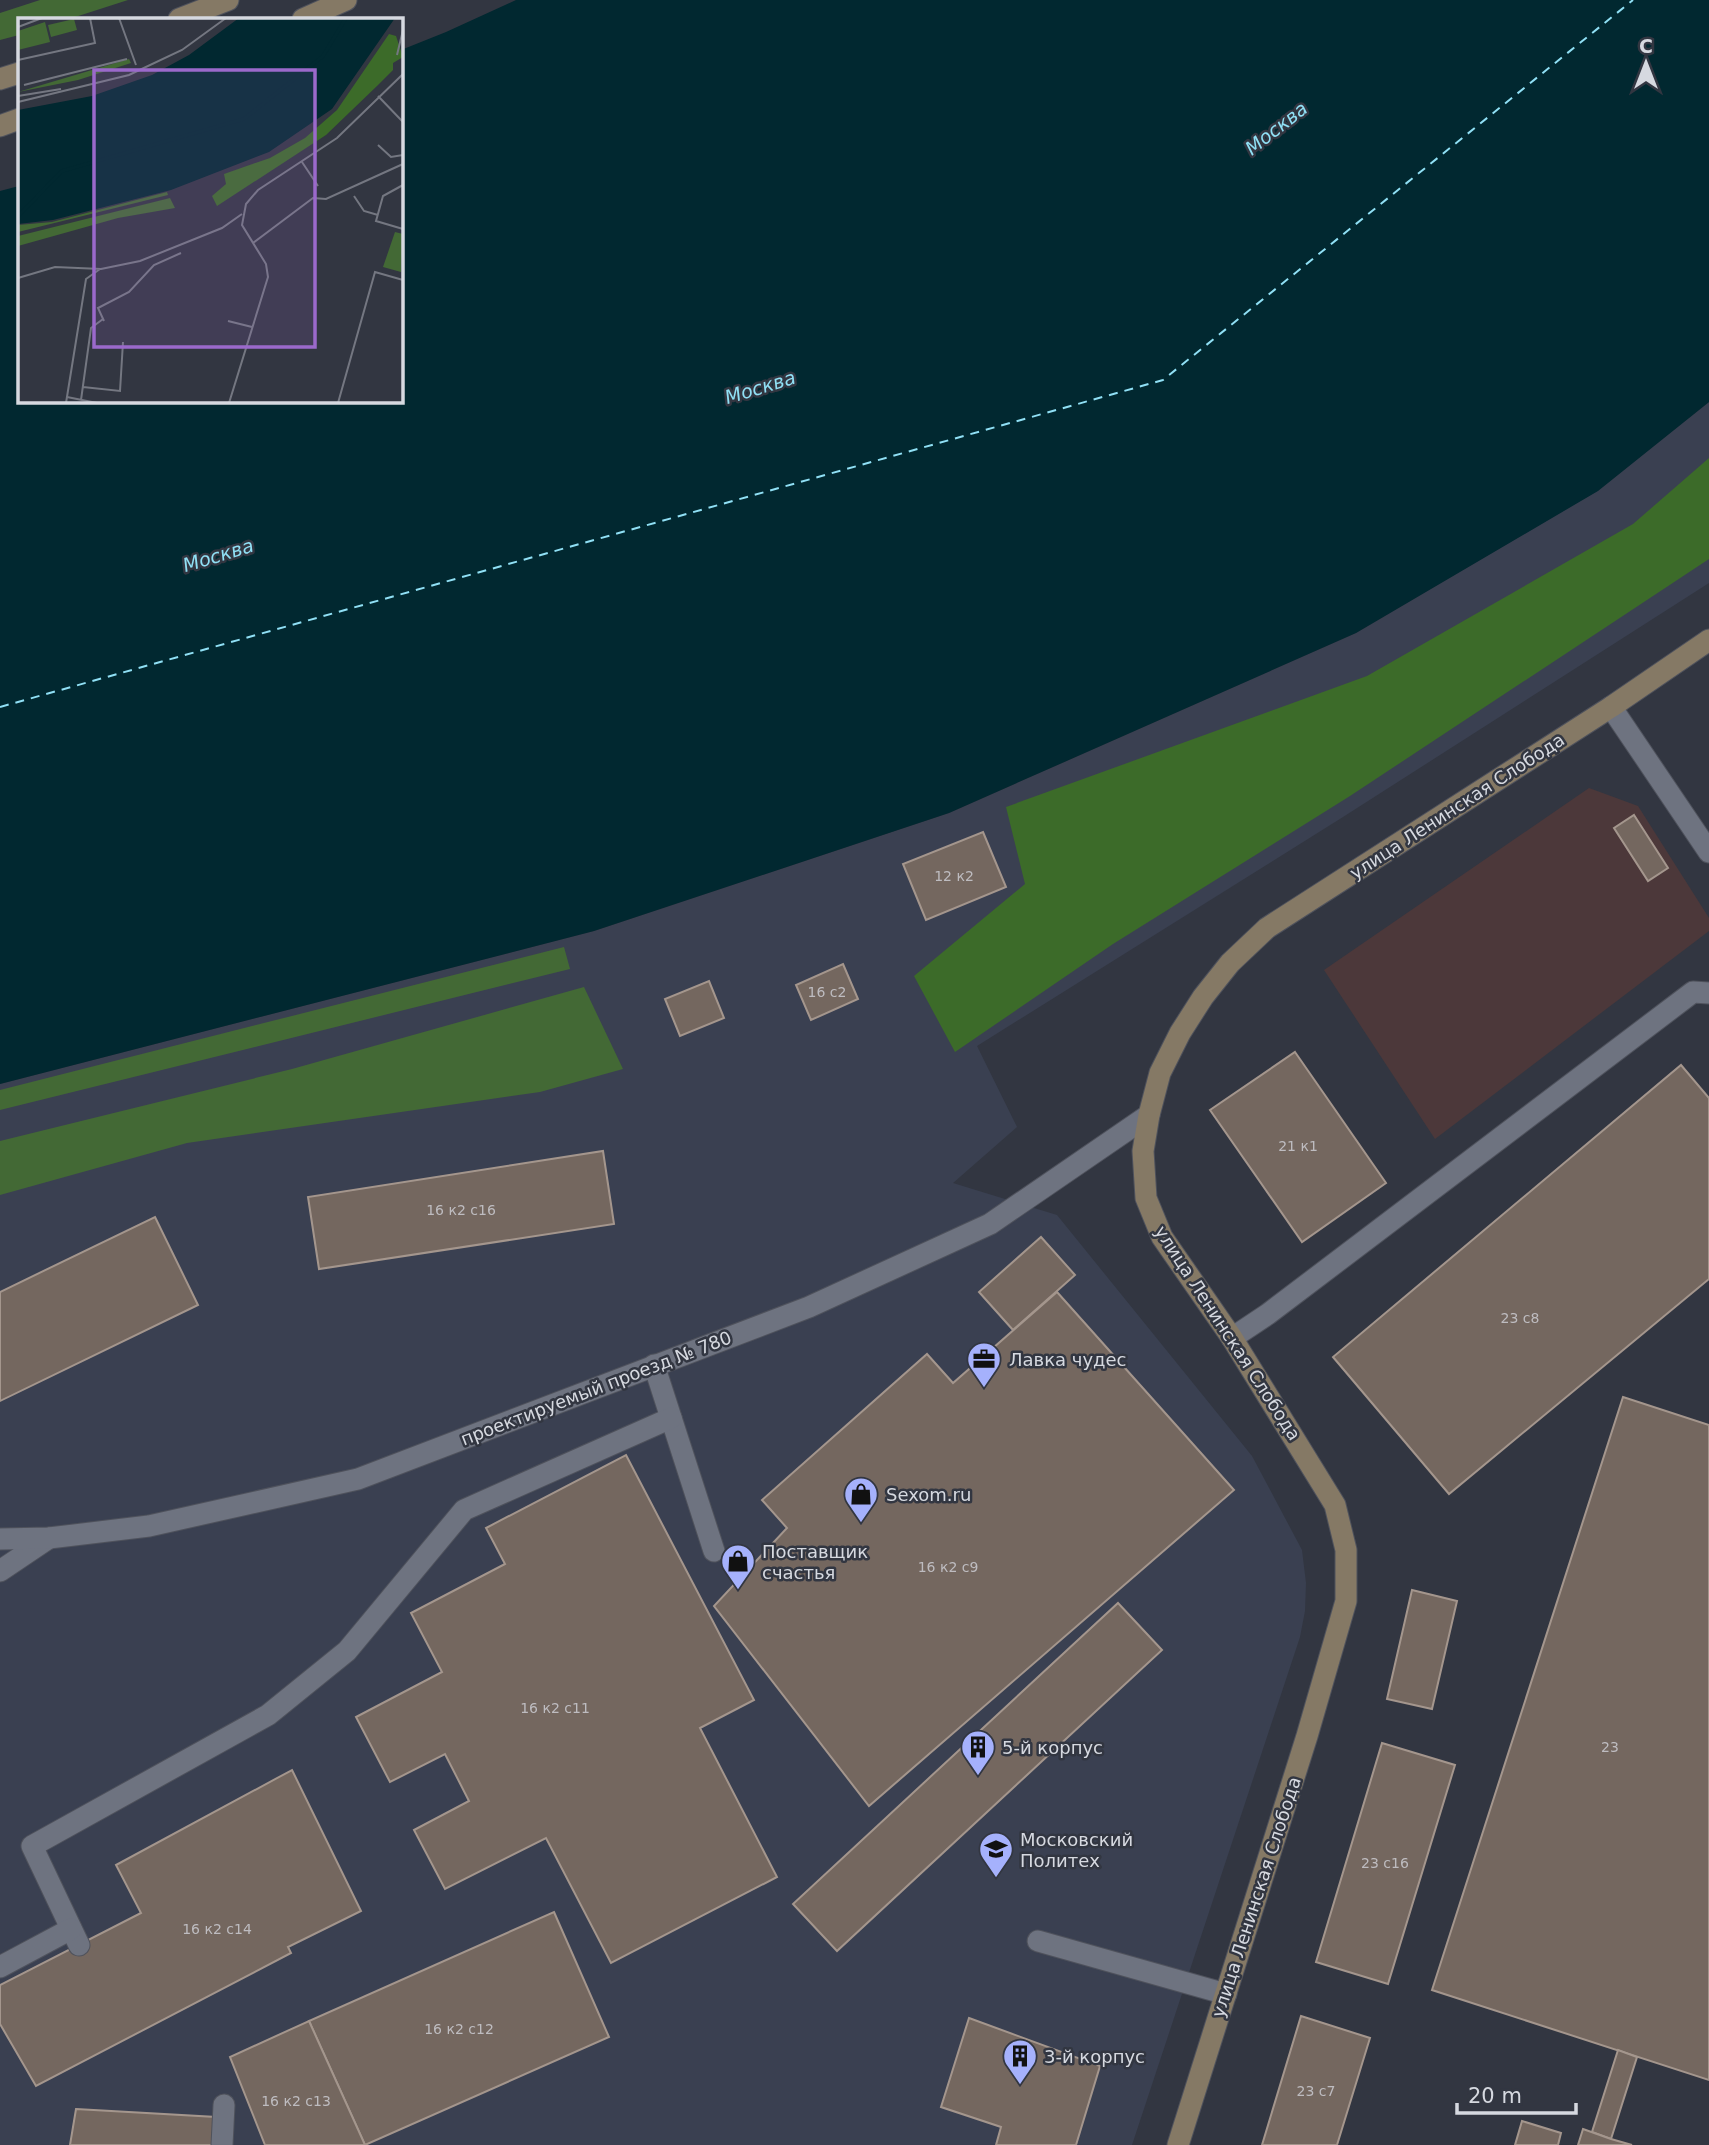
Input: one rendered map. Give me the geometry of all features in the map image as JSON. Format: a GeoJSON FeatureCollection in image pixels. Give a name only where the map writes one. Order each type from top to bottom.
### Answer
{"type":"FeatureCollection","features":[{"type":"Feature","properties":{"kind":"street"},"geometry":{"type":"LineString","coordinates":[[182,18],[228,0]]}},
{"type":"Feature","properties":{"kind":"street"},"geometry":{"type":"LineString","coordinates":[[305,18],[346,0]]}},
{"type":"Feature","properties":{"kind":"street"},"geometry":{"type":"LineString","coordinates":[[0,79],[18,74]]}},
{"type":"Feature","properties":{"kind":"street"},"geometry":{"type":"LineString","coordinates":[[0,126],[18,119]]}},
{"type":"Feature","properties":{"kind":"street","name":"улица Ленинская Слобода"},"geometry":{"type":"LineString","coordinates":[[1178,2145],[1307,1737],[1346,1601],[1346,1550],[1335,1505],[1232,1338],[1162,1237],[1146,1198],[1143,1151],[1160,1073],[1203,996],[1230,963],[1267,928],[1611,707],[1709,640]]}},
{"type":"Feature","properties":{"kind":"street"},"geometry":{"type":"LineString","coordinates":[[1611,707],[1709,852]]}},
{"type":"Feature","properties":{"kind":"street"},"geometry":{"type":"LineString","coordinates":[[1232,1338],[1279,1306],[1693,992],[1709,993]]}},
{"type":"Feature","properties":{"kind":"street","name":"проектируемый проезд № 780"},"geometry":{"type":"LineString","coordinates":[[0,1539],[49,1538],[149,1526],[358,1479],[809,1307],[990,1224],[1149,1115]]}},
{"type":"Feature","properties":{"kind":"street"},"geometry":{"type":"LineString","coordinates":[[654,1366],[714,1551]]}},
{"type":"Feature","properties":{"kind":"street"},"geometry":{"type":"LineString","coordinates":[[0,1967],[75,1937],[32,1846],[268,1715],[347,1651],[464,1510],[671,1418]]}},
{"type":"Feature","properties":{"kind":"street"},"geometry":{"type":"LineString","coordinates":[[0,1571],[49,1538]]}},
{"type":"Feature","properties":{"kind":"street"},"geometry":{"type":"LineString","coordinates":[[1038,1941],[1226,1994]]}},
{"type":"Feature","properties":{"kind":"street"},"geometry":{"type":"LineString","coordinates":[[222,2145],[224,2105]]}},
{"type":"Feature","properties":{"kind":"shaded area"},"geometry":{"type":"Polygon","coordinates":[[[1709,402],[1709,583],[1343,817],[977,1046],[1017,1127],[953,1183],[1057,1215],[1252,1456],[1302,1550],[1306,1583],[1300,1637],[1132,2145],[0,2145],[0,1084],[594,931],[949,813],[1356,633],[1597,491],[1709,402]]]}},
{"type":"Feature","properties":{"kind":"shaded area"},"geometry":{"type":"Polygon","coordinates":[[[1589,788],[1638,806],[1709,918],[1709,931],[1435,1139],[1324,970],[1589,788]]]}},
{"type":"Feature","properties":{"kind":"green space"},"geometry":{"type":"Polygon","coordinates":[[[40,0],[128,0],[72,18],[18,18],[18,35],[0,40],[0,13],[40,0]]]}},
{"type":"Feature","properties":{"kind":"green space"},"geometry":{"type":"Polygon","coordinates":[[[1709,458],[1709,559],[1350,796],[1113,944],[955,1052],[914,976],[1025,884],[1006,807],[1367,676],[1633,524],[1709,458]]]}},
{"type":"Feature","properties":{"kind":"green space"},"geometry":{"type":"Polygon","coordinates":[[[564,947],[570,969],[0,1110],[0,1090],[564,947]]]}},
{"type":"Feature","properties":{"kind":"green space"},"geometry":{"type":"Polygon","coordinates":[[[584,987],[623,1069],[540,1092],[187,1143],[0,1195],[0,1141],[292,1069],[584,987]]]}},
{"type":"Feature","properties":{"kind":"water","name":"Москва"},"geometry":{"type":"Polygon","coordinates":[[[516,0],[1709,0],[1709,402],[1598,491],[1356,633],[949,813],[594,931],[0,1084],[0,191],[18,186],[18,402],[402,402],[402,50],[516,0]]]}},
{"type":"Feature","properties":{"kind":"building"},"geometry":{"type":"Polygon","coordinates":[[[1634,815],[1668,868],[1648,881],[1614,828],[1634,815]]]}},
{"type":"Feature","properties":{"kind":"building"},"geometry":{"type":"Polygon","coordinates":[[[983,832],[1006,887],[926,920],[903,864],[983,832]]]}},
{"type":"Feature","properties":{"kind":"building"},"geometry":{"type":"Polygon","coordinates":[[[843,964],[858,999],[811,1020],[796,985],[843,964]]]}},
{"type":"Feature","properties":{"kind":"building"},"geometry":{"type":"Polygon","coordinates":[[[709,981],[724,1018],[680,1036],[665,999],[709,981]]]}},
{"type":"Feature","properties":{"kind":"building"},"geometry":{"type":"Polygon","coordinates":[[[1295,1052],[1386,1183],[1302,1242],[1210,1110],[1295,1052]]]}},
{"type":"Feature","properties":{"kind":"building"},"geometry":{"type":"Polygon","coordinates":[[[1681,1065],[1709,1098],[1709,1279],[1449,1494],[1333,1357],[1681,1065]]]}},
{"type":"Feature","properties":{"kind":"building"},"geometry":{"type":"Polygon","coordinates":[[[603,1151],[614,1224],[319,1269],[308,1197],[603,1151]]]}},
{"type":"Feature","properties":{"kind":"building"},"geometry":{"type":"Polygon","coordinates":[[[155,1217],[198,1305],[0,1401],[0,1292],[155,1217]]]}},
{"type":"Feature","properties":{"kind":"building"},"geometry":{"type":"Polygon","coordinates":[[[1041,1237],[1075,1275],[1013,1330],[979,1292],[1041,1237]]]}},
{"type":"Feature","properties":{"kind":"building"},"geometry":{"type":"Polygon","coordinates":[[[1057,1292],[1234,1490],[869,1806],[714,1606],[787,1528],[762,1500],[927,1354],[953,1383],[1057,1292]]]}},
{"type":"Feature","properties":{"kind":"building"},"geometry":{"type":"Polygon","coordinates":[[[1623,1397],[1709,1425],[1709,2080],[1432,1990],[1623,1397]]]}},
{"type":"Feature","properties":{"kind":"building"},"geometry":{"type":"Polygon","coordinates":[[[626,1455],[754,1700],[700,1728],[777,1877],[611,1963],[546,1838],[445,1889],[414,1830],[469,1801],[445,1754],[390,1782],[356,1717],[442,1672],[411,1613],[505,1564],[486,1528],[626,1455]]]}},
{"type":"Feature","properties":{"kind":"building"},"geometry":{"type":"Polygon","coordinates":[[[1412,1590],[1457,1601],[1432,1709],[1387,1699],[1412,1590]]]}},
{"type":"Feature","properties":{"kind":"building","name":"5-й корпус"},"geometry":{"type":"Polygon","coordinates":[[[1118,1603],[1162,1650],[837,1951],[793,1904],[1118,1603]]]}},
{"type":"Feature","properties":{"kind":"building"},"geometry":{"type":"Polygon","coordinates":[[[1382,1743],[1455,1765],[1388,1984],[1316,1962],[1382,1743]]]}},
{"type":"Feature","properties":{"kind":"building"},"geometry":{"type":"Polygon","coordinates":[[[292,1770],[361,1911],[288,1947],[291,1953],[36,2086],[0,2024],[0,1985],[141,1913],[116,1865],[292,1770]]]}},
{"type":"Feature","properties":{"kind":"building"},"geometry":{"type":"Polygon","coordinates":[[[554,1912],[609,2037],[365,2145],[309,2021],[554,1912]]]}},
{"type":"Feature","properties":{"kind":"building"},"geometry":{"type":"Polygon","coordinates":[[[1301,2016],[1370,2038],[1337,2145],[1262,2145],[1301,2016]]]}},
{"type":"Feature","properties":{"kind":"building","name":"3-й корпус"},"geometry":{"type":"Polygon","coordinates":[[[969,2018],[1100,2066],[1076,2145],[996,2145],[1001,2127],[941,2107],[969,2018]]]}},
{"type":"Feature","properties":{"kind":"building"},"geometry":{"type":"Polygon","coordinates":[[[309,2021],[365,2145],[265,2145],[230,2057],[309,2021]]]}},
{"type":"Feature","properties":{"kind":"building"},"geometry":{"type":"Polygon","coordinates":[[[1618,2050],[1637,2057],[1611,2139],[1592,2132],[1618,2050]]]}},
{"type":"Feature","properties":{"kind":"building"},"geometry":{"type":"Polygon","coordinates":[[[76,2109],[216,2117],[214,2145],[70,2145],[76,2109]]]}},
{"type":"Feature","properties":{"kind":"building"},"geometry":{"type":"Polygon","coordinates":[[[1522,2121],[1561,2133],[1558,2145],[1515,2145],[1522,2121]]]}},
{"type":"Feature","properties":{"kind":"building"},"geometry":{"type":"Polygon","coordinates":[[[1583,2129],[1611,2139],[1632,2145],[1578,2145],[1583,2129]]]}},
{"type":"Feature","properties":{"kind":"ferry route"},"geometry":{"type":"LineString","coordinates":[[0,707],[1163,380],[1633,0]]}},
{"type":"Feature","properties":{"kind":"place","name":"Лавка чудес"},"geometry":{"type":"Point","coordinates":[984,1389]}},
{"type":"Feature","properties":{"kind":"place","name":"Sexom.ru"},"geometry":{"type":"Point","coordinates":[861,1524]}},
{"type":"Feature","properties":{"kind":"place","name":"Поставщик счастья"},"geometry":{"type":"Point","coordinates":[738,1591]}},
{"type":"Feature","properties":{"kind":"place","name":"5-й корпус"},"geometry":{"type":"Point","coordinates":[978,1777]}},
{"type":"Feature","properties":{"kind":"place","name":"Московский Политех"},"geometry":{"type":"Point","coordinates":[996,1879]}},
{"type":"Feature","properties":{"kind":"place","name":"3-й корпус"},"geometry":{"type":"Point","coordinates":[1020,2086]}}]}
